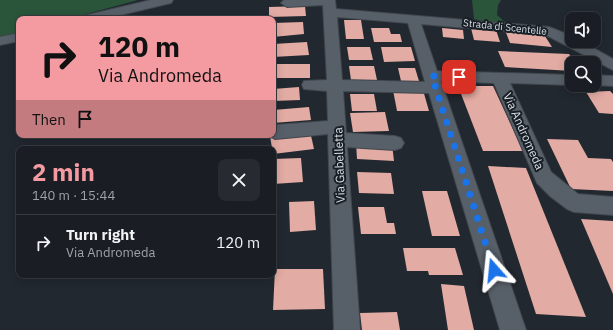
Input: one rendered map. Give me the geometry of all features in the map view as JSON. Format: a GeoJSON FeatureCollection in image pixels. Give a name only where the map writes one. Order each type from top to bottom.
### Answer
{"type":"FeatureCollection","features":[{"type":"Feature","properties":{"kind":"street"},"geometry":{"type":"LineString","coordinates":[[100,16],[167,0]]}},
{"type":"Feature","properties":{"kind":"street","name":"Strada di Scentelle"},"geometry":{"type":"LineString","coordinates":[[287,3],[329,4],[414,19],[549,31],[567,39],[613,65]]}},
{"type":"Feature","properties":{"kind":"street","name":"Via Gabelletta"},"geometry":{"type":"LineString","coordinates":[[329,4],[335,86],[347,330]]}},
{"type":"Feature","properties":{"kind":"street"},"geometry":{"type":"LineString","coordinates":[[414,19],[513,330]]}},
{"type":"Feature","properties":{"kind":"street"},"geometry":{"type":"LineString","coordinates":[[0,41],[16,38]]}},
{"type":"Feature","properties":{"kind":"street","name":"Via Andromeda"},"geometry":{"type":"LineString","coordinates":[[310,85],[335,86],[500,78],[565,80]]}},
{"type":"Feature","properties":{"kind":"street","name":"Via Andromeda"},"geometry":{"type":"LineString","coordinates":[[500,78],[544,177],[558,191],[574,203],[613,206]]}},
{"type":"Feature","properties":{"kind":"street"},"geometry":{"type":"LineString","coordinates":[[601,80],[613,81]]}},
{"type":"Feature","properties":{"kind":"street"},"geometry":{"type":"LineString","coordinates":[[276,132],[337,134],[395,143]]}},
{"type":"Feature","properties":{"kind":"green space"},"geometry":{"type":"Polygon","coordinates":[[[0,0],[138,0],[79,16],[16,16],[16,34],[0,37],[0,0]]]}},
{"type":"Feature","properties":{"kind":"green space"},"geometry":{"type":"Polygon","coordinates":[[[472,0],[501,0],[498,5],[497,15],[506,23],[497,24],[474,19],[472,0]]]}},
{"type":"Feature","properties":{"kind":"building"},"geometry":{"type":"Polygon","coordinates":[[[305,6],[306,16],[269,16],[269,7],[305,6]]]}},
{"type":"Feature","properties":{"kind":"building"},"geometry":{"type":"Polygon","coordinates":[[[344,20],[361,20],[364,39],[346,39],[344,20]]]}},
{"type":"Feature","properties":{"kind":"building"},"geometry":{"type":"Polygon","coordinates":[[[303,22],[304,34],[276,37],[276,23],[303,22]]]}},
{"type":"Feature","properties":{"kind":"building"},"geometry":{"type":"Polygon","coordinates":[[[371,28],[389,28],[391,34],[400,34],[402,42],[374,42],[371,28]]]}},
{"type":"Feature","properties":{"kind":"building"},"geometry":{"type":"Polygon","coordinates":[[[442,28],[463,30],[464,39],[443,37],[442,28]]]}},
{"type":"Feature","properties":{"kind":"building"},"geometry":{"type":"Polygon","coordinates":[[[471,28],[496,30],[500,42],[474,40],[471,28]]]}},
{"type":"Feature","properties":{"kind":"building"},"geometry":{"type":"Polygon","coordinates":[[[505,30],[543,33],[552,47],[510,43],[505,30]]]}},
{"type":"Feature","properties":{"kind":"building"},"geometry":{"type":"Polygon","coordinates":[[[307,42],[309,55],[276,57],[276,44],[307,42]]]}},
{"type":"Feature","properties":{"kind":"building"},"geometry":{"type":"Polygon","coordinates":[[[347,47],[370,47],[373,60],[349,60],[347,47]]]}},
{"type":"Feature","properties":{"kind":"building"},"geometry":{"type":"Polygon","coordinates":[[[381,47],[411,47],[415,61],[384,62],[381,47]]]}},
{"type":"Feature","properties":{"kind":"building"},"geometry":{"type":"Polygon","coordinates":[[[498,51],[569,54],[571,56],[565,56],[565,71],[505,67],[498,51]]]}},
{"type":"Feature","properties":{"kind":"building"},"geometry":{"type":"Polygon","coordinates":[[[276,64],[310,64],[310,78],[276,78],[276,64]]]}},
{"type":"Feature","properties":{"kind":"building"},"geometry":{"type":"Polygon","coordinates":[[[349,66],[374,66],[377,80],[351,80],[349,66]]]}},
{"type":"Feature","properties":{"kind":"building"},"geometry":{"type":"Polygon","coordinates":[[[398,68],[415,68],[419,81],[401,81],[398,68]]]}},
{"type":"Feature","properties":{"kind":"building"},"geometry":{"type":"Polygon","coordinates":[[[458,86],[493,86],[523,151],[483,151],[458,86]]]}},
{"type":"Feature","properties":{"kind":"building"},"geometry":{"type":"Polygon","coordinates":[[[299,87],[300,100],[276,101],[276,89],[299,87]]]}},
{"type":"Feature","properties":{"kind":"building"},"geometry":{"type":"Polygon","coordinates":[[[393,90],[423,90],[429,111],[397,111],[393,90]]]}},
{"type":"Feature","properties":{"kind":"building"},"geometry":{"type":"Polygon","coordinates":[[[610,91],[613,94],[613,114],[599,113],[586,92],[610,91]]]}},
{"type":"Feature","properties":{"kind":"building"},"geometry":{"type":"Polygon","coordinates":[[[350,94],[374,94],[377,111],[352,111],[350,94]]]}},
{"type":"Feature","properties":{"kind":"building"},"geometry":{"type":"Polygon","coordinates":[[[309,107],[311,120],[276,123],[276,110],[309,107]]]}},
{"type":"Feature","properties":{"kind":"building"},"geometry":{"type":"Polygon","coordinates":[[[385,112],[389,131],[353,132],[350,113],[385,112]]]}},
{"type":"Feature","properties":{"kind":"building"},"geometry":{"type":"Polygon","coordinates":[[[310,131],[314,149],[276,154],[276,146],[272,146],[270,138],[276,138],[276,135],[310,131]]]}},
{"type":"Feature","properties":{"kind":"building"},"geometry":{"type":"Polygon","coordinates":[[[547,139],[578,140],[588,158],[611,159],[613,162],[613,191],[571,189],[547,139]]]}},
{"type":"Feature","properties":{"kind":"building"},"geometry":{"type":"Polygon","coordinates":[[[356,142],[392,144],[394,161],[357,159],[356,142]]]}},
{"type":"Feature","properties":{"kind":"building"},"geometry":{"type":"Polygon","coordinates":[[[301,158],[303,182],[276,184],[276,159],[301,158]]]}},
{"type":"Feature","properties":{"kind":"building"},"geometry":{"type":"Polygon","coordinates":[[[488,166],[526,168],[586,317],[536,314],[488,166]]]}},
{"type":"Feature","properties":{"kind":"building"},"geometry":{"type":"Polygon","coordinates":[[[357,172],[391,173],[394,194],[359,193],[357,172]]]}},
{"type":"Feature","properties":{"kind":"building"},"geometry":{"type":"Polygon","coordinates":[[[422,191],[447,191],[460,236],[432,236],[422,191]]]}},
{"type":"Feature","properties":{"kind":"building"},"geometry":{"type":"Polygon","coordinates":[[[314,201],[316,230],[290,232],[289,202],[314,201]]]}},
{"type":"Feature","properties":{"kind":"building"},"geometry":{"type":"Polygon","coordinates":[[[358,207],[384,207],[387,223],[394,223],[396,234],[361,234],[358,207]]]}},
{"type":"Feature","properties":{"kind":"building"},"geometry":{"type":"Polygon","coordinates":[[[581,219],[613,221],[613,294],[581,219]]]}},
{"type":"Feature","properties":{"kind":"building"},"geometry":{"type":"Polygon","coordinates":[[[403,248],[455,248],[463,275],[429,275],[428,271],[407,271],[403,248]]]}},
{"type":"Feature","properties":{"kind":"building"},"geometry":{"type":"Polygon","coordinates":[[[276,269],[323,269],[325,309],[273,310],[276,269]]]}},
{"type":"Feature","properties":{"kind":"building"},"geometry":{"type":"Polygon","coordinates":[[[441,284],[464,286],[474,330],[448,330],[441,284]]]}},
{"type":"Feature","properties":{"kind":"building"},"geometry":{"type":"Polygon","coordinates":[[[397,312],[400,330],[362,330],[360,313],[397,312]]]}},
{"type":"Feature","properties":{"kind":"route"},"geometry":{"type":"LineString","coordinates":[[459,77],[432,76],[494,270]]}}]}
